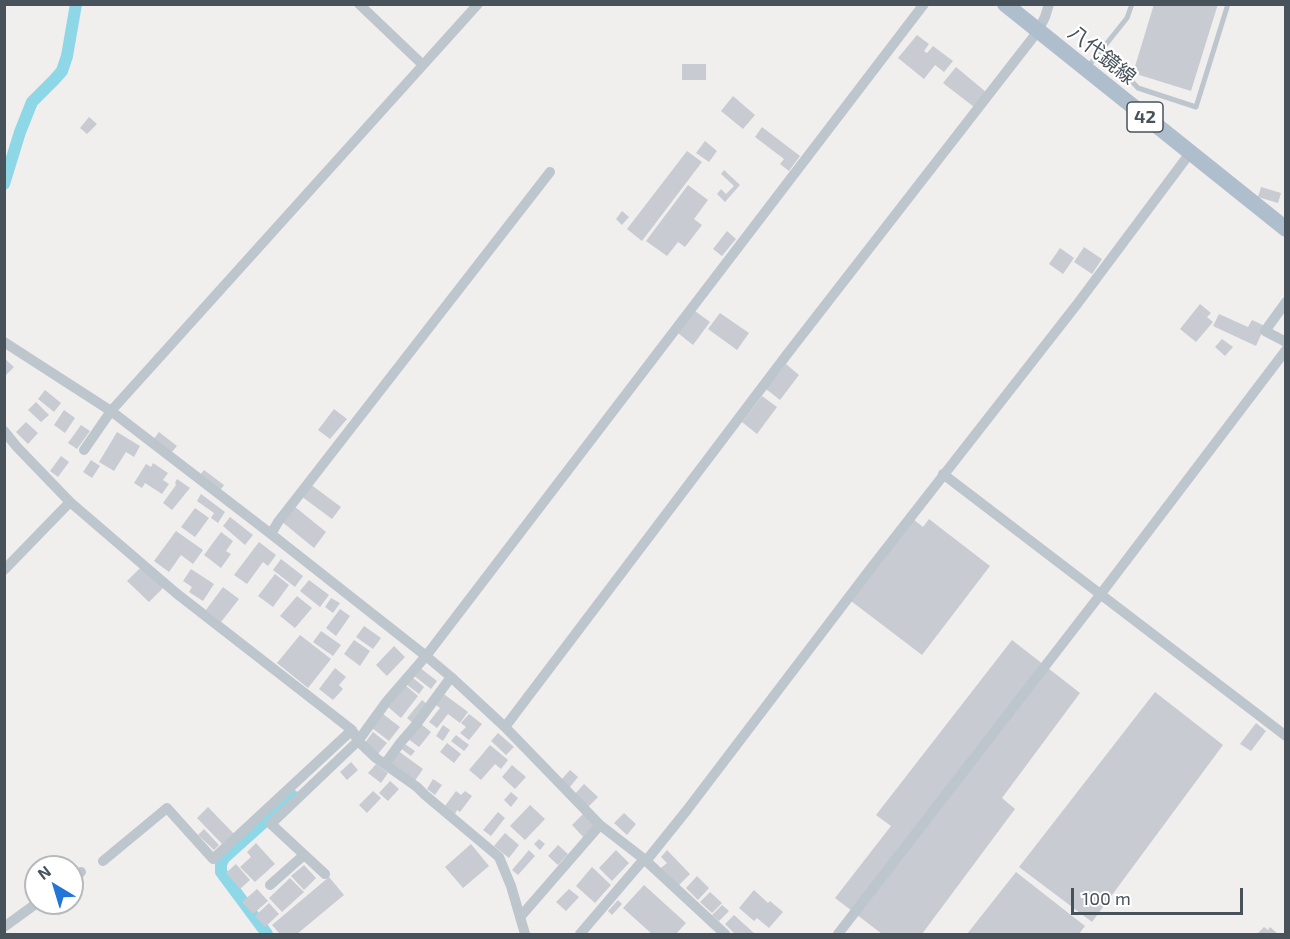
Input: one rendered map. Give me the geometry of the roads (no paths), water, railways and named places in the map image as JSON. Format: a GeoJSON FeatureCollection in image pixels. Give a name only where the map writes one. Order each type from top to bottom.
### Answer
{"type":"FeatureCollection","features":[{"type":"Feature","properties":{"kind":"main road","name":"八代鏡線"},"geometry":{"type":"LineString","coordinates":[[1005,4],[1286,229]]}},
{"type":"Feature","properties":{"kind":"street"},"geometry":{"type":"LineString","coordinates":[[359,4],[423,65]]}},
{"type":"Feature","properties":{"kind":"street"},"geometry":{"type":"LineString","coordinates":[[84,450],[111,411],[478,4]]}},
{"type":"Feature","properties":{"kind":"street"},"geometry":{"type":"LineString","coordinates":[[325,874],[271,824],[358,741],[387,701],[426,656],[924,4]]}},
{"type":"Feature","properties":{"kind":"street"},"geometry":{"type":"LineString","coordinates":[[505,727],[788,353],[1038,31],[1049,4]]}},
{"type":"Feature","properties":{"kind":"street"},"geometry":{"type":"LineString","coordinates":[[580,934],[687,810],[943,474],[1078,303],[1190,153]]}},
{"type":"Feature","properties":{"kind":"street"},"geometry":{"type":"LineString","coordinates":[[272,534],[278,522],[550,172]]}},
{"type":"Feature","properties":{"kind":"street"},"geometry":{"type":"LineString","coordinates":[[1286,302],[1265,330],[1286,342]]}},
{"type":"Feature","properties":{"kind":"street"},"geometry":{"type":"LineString","coordinates":[[4,342],[111,411],[272,534],[451,676],[505,727],[600,825],[645,860],[725,934]]}},
{"type":"Feature","properties":{"kind":"street"},"geometry":{"type":"LineString","coordinates":[[838,934],[1286,350]]}},
{"type":"Feature","properties":{"kind":"street"},"geometry":{"type":"LineString","coordinates":[[4,431],[70,502],[176,593],[352,730],[358,741],[376,758],[417,787],[499,857],[511,886],[525,934]]}},
{"type":"Feature","properties":{"kind":"street"},"geometry":{"type":"LineString","coordinates":[[943,474],[1286,736]]}},
{"type":"Feature","properties":{"kind":"street"},"geometry":{"type":"LineString","coordinates":[[4,570],[70,502]]}},
{"type":"Feature","properties":{"kind":"street"},"geometry":{"type":"LineString","coordinates":[[385,764],[421,719],[451,676]]}},
{"type":"Feature","properties":{"kind":"street"},"geometry":{"type":"LineString","coordinates":[[104,861],[167,808],[213,859],[352,730]]}},
{"type":"Feature","properties":{"kind":"street"},"geometry":{"type":"LineString","coordinates":[[520,916],[600,825]]}},
{"type":"Feature","properties":{"kind":"street"},"geometry":{"type":"LineString","coordinates":[[270,885],[304,855]]}},
{"type":"Feature","properties":{"kind":"street"},"geometry":{"type":"LineString","coordinates":[[4,927],[24,912]]}},
{"type":"Feature","properties":{"kind":"lane"},"geometry":{"type":"LineString","coordinates":[[1086,70],[1127,18],[1132,4]]}},
{"type":"Feature","properties":{"kind":"lane"},"geometry":{"type":"LineString","coordinates":[[1102,50],[1138,88],[1196,107],[1228,4]]}},
{"type":"Feature","properties":{"kind":"waterway"},"geometry":{"type":"LineString","coordinates":[[4,184],[32,102],[62,71],[67,56],[76,4]]}},
{"type":"Feature","properties":{"kind":"waterway"},"geometry":{"type":"LineString","coordinates":[[267,934],[221,872],[221,864],[224,858],[293,796]]}}]}
